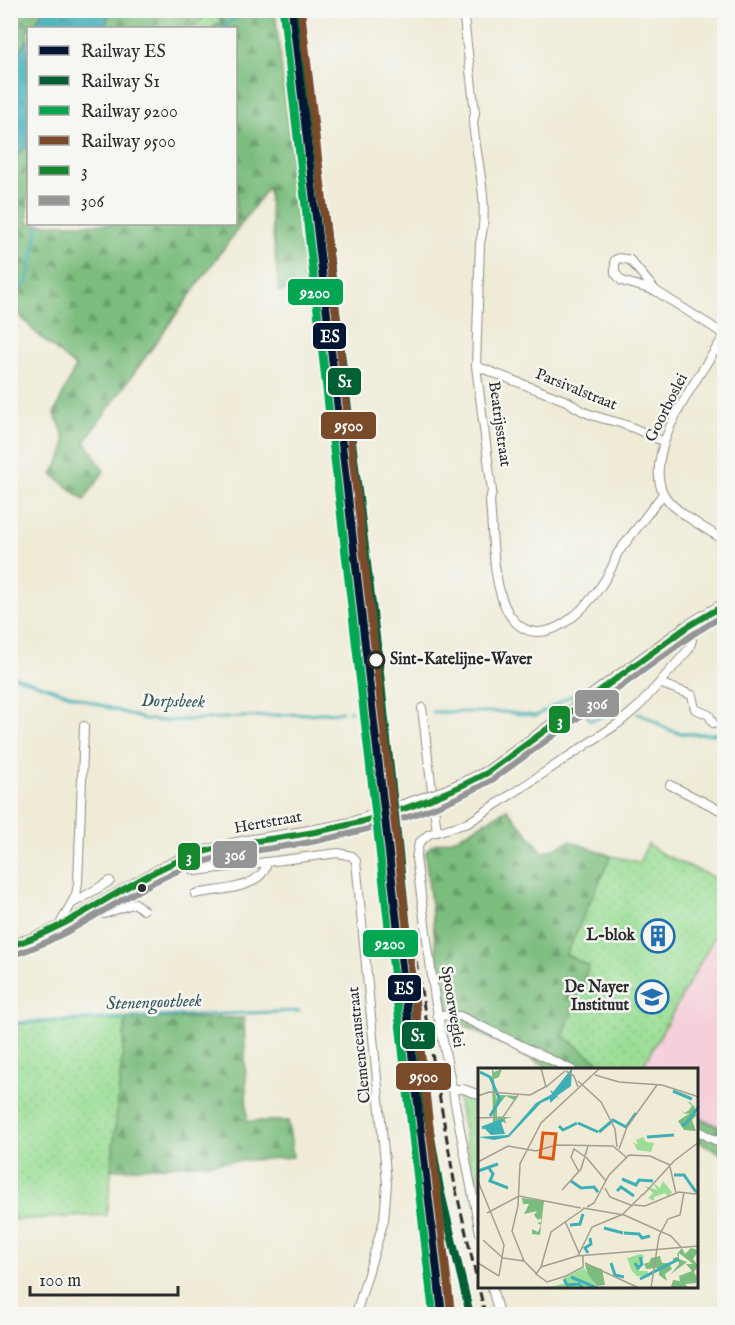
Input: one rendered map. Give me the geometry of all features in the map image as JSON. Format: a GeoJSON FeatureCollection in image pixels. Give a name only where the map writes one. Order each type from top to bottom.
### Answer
{"type":"FeatureCollection","features":[{"type":"Feature","properties":{"kind":"street","name":"Beatrijsstraat"},"geometry":{"type":"LineString","coordinates":[[463,10],[471,68],[478,166],[484,202],[483,233],[480,243],[476,366],[492,491],[490,501],[498,583],[508,612],[519,624],[530,630],[546,632],[568,622],[585,606],[614,564],[617,554],[663,494]]}},
{"type":"Feature","properties":{"kind":"street"},"geometry":{"type":"LineString","coordinates":[[656,291],[630,260],[619,258],[615,260],[615,273],[622,281],[656,291],[724,335]]}},
{"type":"Feature","properties":{"kind":"street","name":"Goorboslei"},"geometry":{"type":"LineString","coordinates":[[663,494],[658,464],[664,441],[683,403],[724,335]]}},
{"type":"Feature","properties":{"kind":"street","name":"Parsivalstraat"},"geometry":{"type":"LineString","coordinates":[[476,366],[569,402],[577,409],[609,422],[619,423],[664,441]]}},
{"type":"Feature","properties":{"kind":"street"},"geometry":{"type":"LineString","coordinates":[[663,494],[671,503],[724,540]]}},
{"type":"Feature","properties":{"kind":"street","name":"Hertstraat"},"geometry":{"type":"LineString","coordinates":[[10,946],[59,927],[183,860],[215,849],[357,822],[445,792],[487,773],[687,627],[724,605]]}},
{"type":"Feature","properties":{"kind":"street"},"geometry":{"type":"LineString","coordinates":[[422,708],[437,832],[468,823],[619,723],[640,705],[689,649],[692,639],[687,627]]}},
{"type":"Feature","properties":{"kind":"street"},"geometry":{"type":"LineString","coordinates":[[658,683],[692,696],[695,709],[710,715],[713,723]]}},
{"type":"Feature","properties":{"kind":"street"},"geometry":{"type":"LineString","coordinates":[[59,927],[72,903],[78,883],[84,726]]}},
{"type":"Feature","properties":{"kind":"street"},"geometry":{"type":"LineString","coordinates":[[670,785],[724,812]]}},
{"type":"Feature","properties":{"kind":"street","name":"Spoorweglei"},"geometry":{"type":"LineString","coordinates":[[437,832],[422,838],[416,849],[416,858],[437,1014],[478,1214]]}},
{"type":"Feature","properties":{"kind":"street","name":"Clemenceaustraat"},"geometry":{"type":"LineString","coordinates":[[183,860],[185,865],[196,871],[346,853],[352,856],[357,866],[387,1183],[384,1220],[356,1314]]}},
{"type":"Feature","properties":{"kind":"street"},"geometry":{"type":"LineString","coordinates":[[195,894],[256,880],[265,871],[267,863]]}},
{"type":"Feature","properties":{"kind":"street"},"geometry":{"type":"LineString","coordinates":[[72,903],[110,881]]}},
{"type":"Feature","properties":{"kind":"street"},"geometry":{"type":"LineString","coordinates":[[95,906],[104,914],[135,903],[142,910]]}},
{"type":"Feature","properties":{"kind":"street"},"geometry":{"type":"LineString","coordinates":[[437,1014],[460,1016],[568,1068]]}},
{"type":"Feature","properties":{"kind":"street"},"geometry":{"type":"LineString","coordinates":[[451,1089],[463,1089],[478,1094]]}},
{"type":"Feature","properties":{"kind":"street"},"geometry":{"type":"LineString","coordinates":[[699,1132],[724,1144]]}},
{"type":"Feature","properties":{"kind":"street"},"geometry":{"type":"LineString","coordinates":[[493,1289],[499,1314]]}},
{"type":"Feature","properties":{"kind":"shaded area","name":"De Nayer Instituut"},"geometry":{"type":"Polygon","coordinates":[[[724,888],[724,1135],[699,1120],[699,1068],[600,1068],[561,1046],[600,947],[724,888]]]}},
{"type":"Feature","properties":{"kind":"green space"},"geometry":{"type":"Polygon","coordinates":[[[11,11],[43,11],[34,27],[27,27],[27,39],[11,69],[11,11]]]}},
{"type":"Feature","properties":{"kind":"green space"},"geometry":{"type":"Polygon","coordinates":[[[111,11],[214,11],[191,27],[104,27],[111,11]]]}},
{"type":"Feature","properties":{"kind":"green space"},"geometry":{"type":"Polygon","coordinates":[[[213,11],[225,11],[219,17],[223,21],[214,27],[191,27],[213,11]]]}},
{"type":"Feature","properties":{"kind":"green space"},"geometry":{"type":"Polygon","coordinates":[[[225,11],[275,11],[307,288],[279,292],[268,187],[85,441],[104,471],[84,500],[52,474],[64,451],[65,444],[63,431],[54,414],[75,367],[34,331],[11,305],[11,161],[27,146],[27,225],[237,225],[237,27],[214,27],[222,22],[219,17],[225,11]]]}},
{"type":"Feature","properties":{"kind":"green space"},"geometry":{"type":"Polygon","coordinates":[[[507,809],[544,853],[570,841],[611,856],[566,955],[589,966],[563,1036],[607,1068],[549,1068],[455,1021],[442,1001],[425,853],[432,845],[459,837],[507,809]]]}},
{"type":"Feature","properties":{"kind":"green space","name":"De Nayer Instituut"},"geometry":{"type":"Polygon","coordinates":[[[648,844],[662,854],[724,882],[724,927],[720,927],[642,1068],[607,1068],[563,1036],[589,966],[566,955],[597,859],[611,856],[639,862],[648,844]]]}},
{"type":"Feature","properties":{"kind":"green space"},"geometry":{"type":"Polygon","coordinates":[[[126,1018],[107,1215],[11,1220],[11,1024],[126,1018]]]}},
{"type":"Feature","properties":{"kind":"green space"},"geometry":{"type":"Polygon","coordinates":[[[126,1018],[244,1018],[247,1121],[288,1121],[293,1157],[111,1170],[126,1018]]]}},
{"type":"Feature","properties":{"kind":"green space"},"geometry":{"type":"Polygon","coordinates":[[[466,1094],[478,1098],[478,1185],[475,1189],[458,1098],[466,1094]]]}},
{"type":"Feature","properties":{"kind":"green space"},"geometry":{"type":"Polygon","coordinates":[[[699,1117],[724,1129],[724,1155],[699,1142],[699,1117]]]}},
{"type":"Feature","properties":{"kind":"water"},"geometry":{"type":"Polygon","coordinates":[[[43,10],[111,11],[104,27],[34,27],[43,10]]]}},
{"type":"Feature","properties":{"kind":"water"},"geometry":{"type":"Polygon","coordinates":[[[27,39],[27,146],[11,161],[11,69],[27,39]]]}},
{"type":"Feature","properties":{"kind":"waterway"},"geometry":{"type":"LineString","coordinates":[[222,27],[248,10]]}},
{"type":"Feature","properties":{"kind":"waterway"},"geometry":{"type":"LineString","coordinates":[[10,290],[22,287],[28,280],[39,225]]}},
{"type":"Feature","properties":{"kind":"waterway","name":"Dorpsbeek"},"geometry":{"type":"LineString","coordinates":[[10,675],[143,719],[164,721],[342,712]]}},
{"type":"Feature","properties":{"kind":"waterway","name":"Dorpsbeek"},"geometry":{"type":"LineString","coordinates":[[433,712],[504,712],[536,716],[572,695],[574,698]]}},
{"type":"Feature","properties":{"kind":"waterway","name":"Dorpsbeek"},"geometry":{"type":"LineString","coordinates":[[585,712],[590,720],[622,711]]}},
{"type":"Feature","properties":{"kind":"waterway","name":"Dorpsbeek"},"geometry":{"type":"LineString","coordinates":[[638,714],[676,732],[724,734]]}},
{"type":"Feature","properties":{"kind":"waterway","name":"Stenengootbeek"},"geometry":{"type":"LineString","coordinates":[[10,1023],[299,1011]]}},
{"type":"Feature","properties":{"kind":"railway"},"geometry":{"type":"LineString","coordinates":[[416,961],[455,1186],[478,1284]]}},
{"type":"Feature","properties":{"kind":"railway"},"geometry":{"type":"LineString","coordinates":[[479,1289],[485,1314]]}},
{"type":"Feature","properties":{"kind":"rail line","name":"ES"},"geometry":{"type":"LineString","coordinates":[[292,10],[442,1314]]}},
{"type":"Feature","properties":{"kind":"rail line","name":"S1"},"geometry":{"type":"LineString","coordinates":[[299,10],[377,645],[426,1108],[440,1189],[470,1314]]}},
{"type":"Feature","properties":{"kind":"rail line","name":"9500"},"geometry":{"type":"LineString","coordinates":[[301,10],[451,1313]]}},
{"type":"Feature","properties":{"kind":"rail line","name":"9200"},"geometry":{"type":"LineString","coordinates":[[283,11],[433,1314]]}},
{"type":"Feature","properties":{"kind":"transit line","name":"3"},"geometry":{"type":"LineString","coordinates":[[10,946],[56,928],[141,879],[185,858],[233,845],[315,832],[359,822],[403,809],[467,783],[487,773],[687,627],[724,605]]}},
{"type":"Feature","properties":{"kind":"transit line","name":"306"},"geometry":{"type":"LineString","coordinates":[[13,955],[59,936],[146,886],[191,866],[238,854],[361,831],[407,817],[472,791],[492,780],[692,635],[724,615]]}},
{"type":"Feature","properties":{"kind":"place","name":"Sint-Katelijne-Waver"},"geometry":{"type":"Point","coordinates":[376,660]}},
{"type":"Feature","properties":{"kind":"place","name":"L-blok"},"geometry":{"type":"Point","coordinates":[658,936]}},
{"type":"Feature","properties":{"kind":"place","name":"De Nayer Instituut"},"geometry":{"type":"Point","coordinates":[652,997]}}]}
